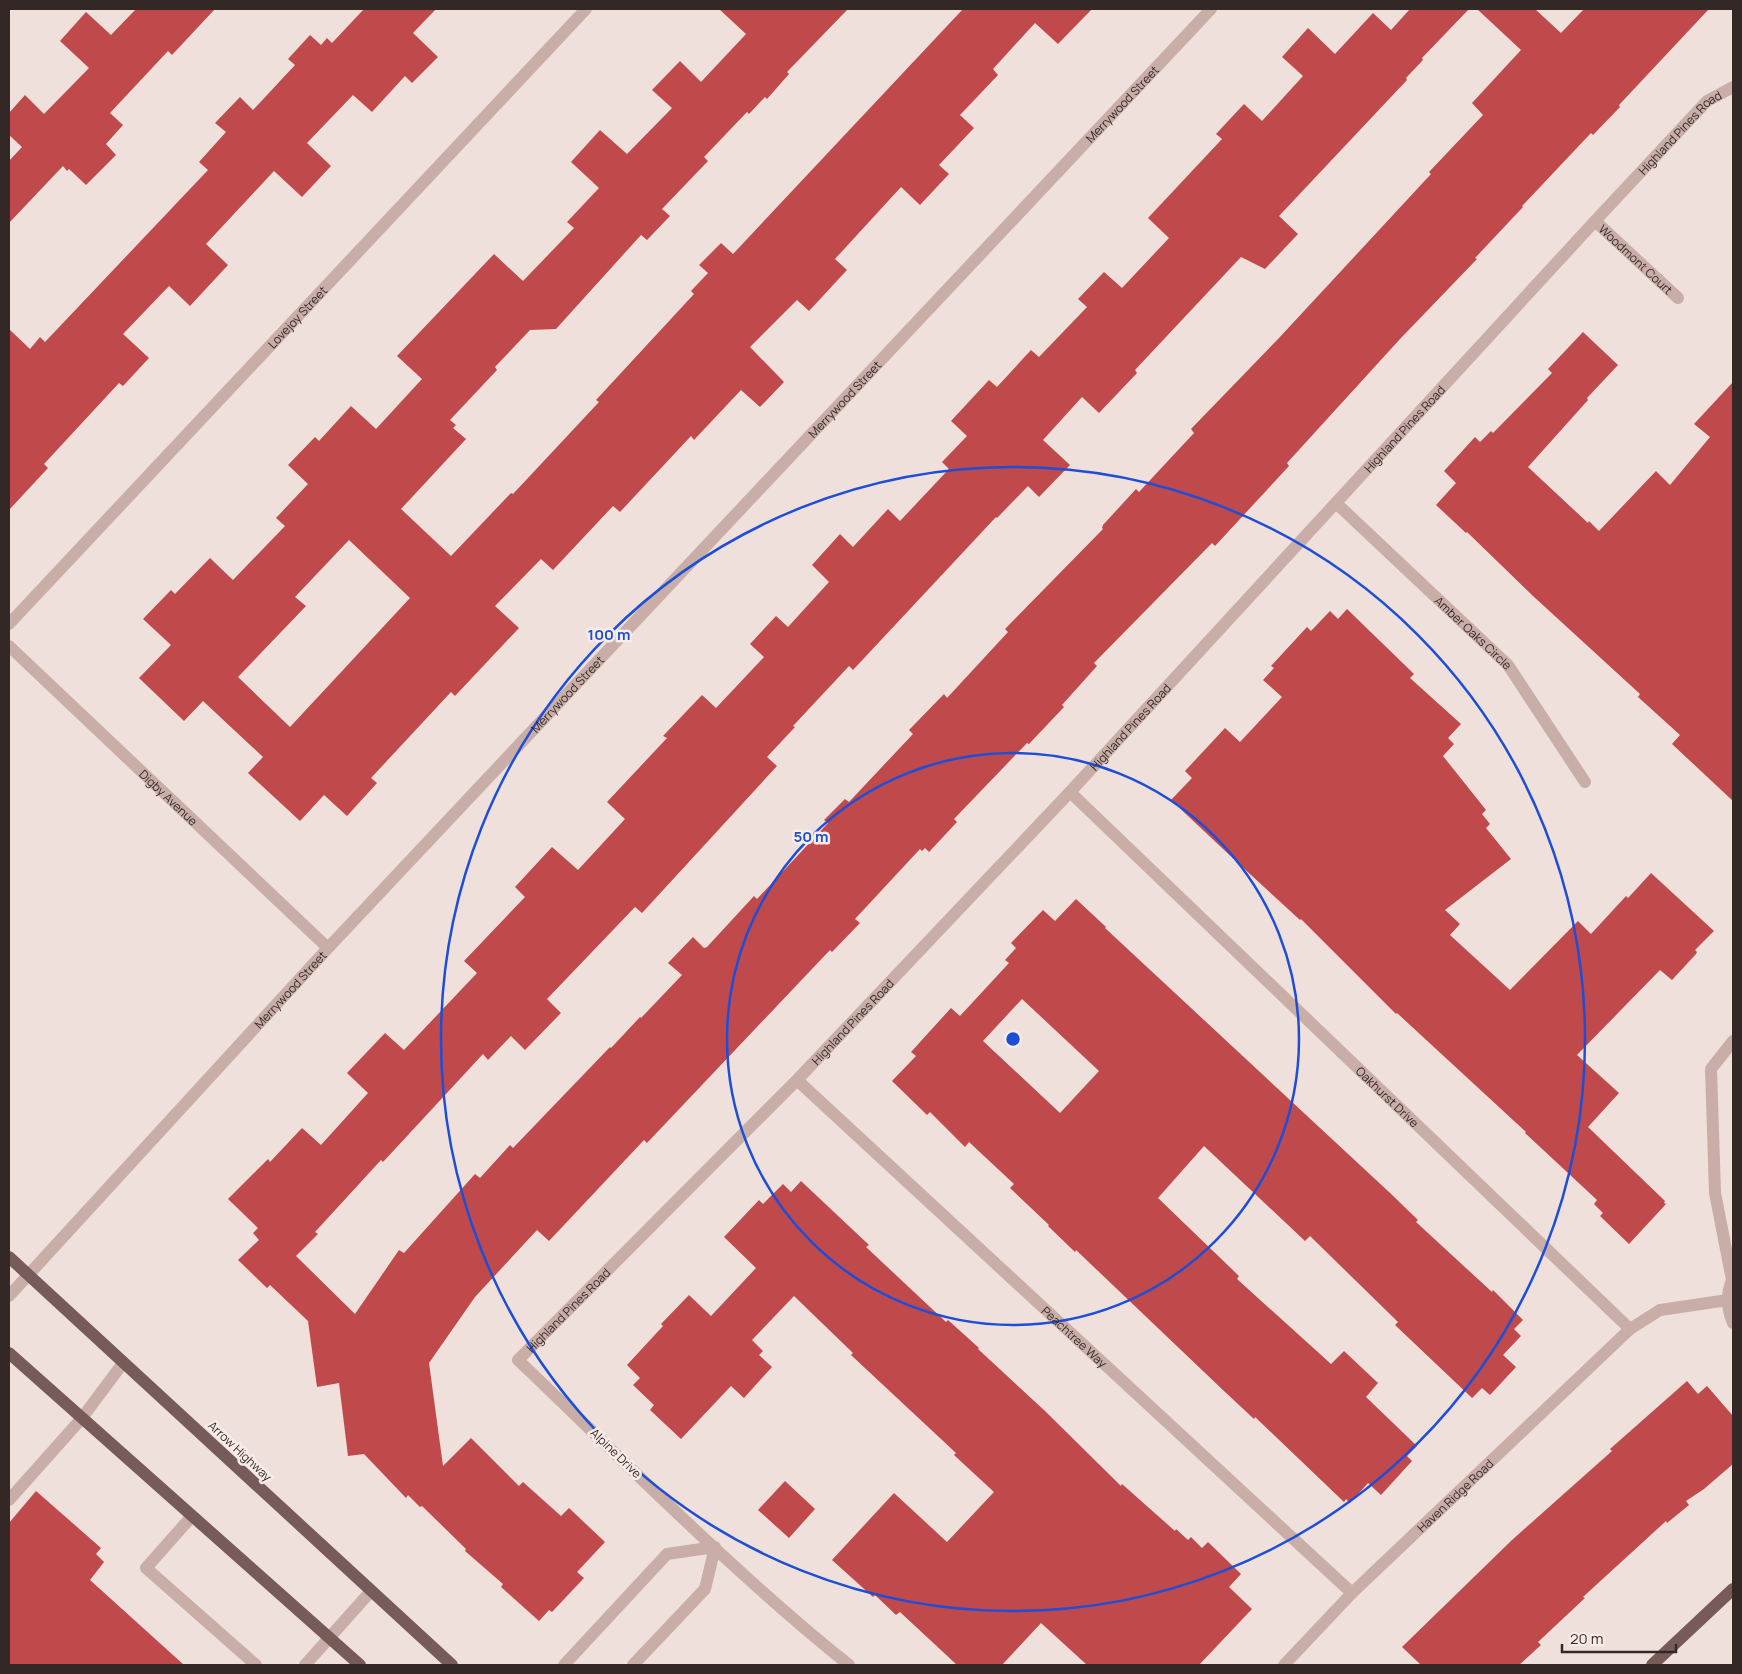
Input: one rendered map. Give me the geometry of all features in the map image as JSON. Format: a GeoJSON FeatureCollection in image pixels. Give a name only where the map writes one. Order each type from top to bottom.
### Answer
{"type":"FeatureCollection","features":[{"type":"Feature","properties":{"kind":"main road","name":"Arrow Highway"},"geometry":{"type":"LineString","coordinates":[[9,1257],[452,1665]]}},
{"type":"Feature","properties":{"kind":"main road"},"geometry":{"type":"LineString","coordinates":[[9,1353],[360,1665]]}},
{"type":"Feature","properties":{"kind":"main road"},"geometry":{"type":"LineString","coordinates":[[1652,1665],[1733,1589]]}},
{"type":"Feature","properties":{"kind":"street","name":"Lovejoy Street"},"geometry":{"type":"LineString","coordinates":[[9,624],[586,9]]}},
{"type":"Feature","properties":{"kind":"street","name":"Merrywood Street"},"geometry":{"type":"LineString","coordinates":[[9,1296],[328,948],[1211,9]]}},
{"type":"Feature","properties":{"kind":"street","name":"Highland Pines Road"},"geometry":{"type":"LineString","coordinates":[[518,1360],[797,1080],[1070,792],[1706,101],[1733,87]]}},
{"type":"Feature","properties":{"kind":"street","name":"Woodmont Court"},"geometry":{"type":"LineString","coordinates":[[1594,221],[1678,298]]}},
{"type":"Feature","properties":{"kind":"street","name":"Amber Oaks Circle"},"geometry":{"type":"LineString","coordinates":[[1336,503],[1508,665],[1585,782]]}},
{"type":"Feature","properties":{"kind":"street","name":"Digby Avenue"},"geometry":{"type":"LineString","coordinates":[[9,646],[328,948]]}},
{"type":"Feature","properties":{"kind":"street","name":"Oakhurst Drive"},"geometry":{"type":"LineString","coordinates":[[1070,792],[1630,1329]]}},
{"type":"Feature","properties":{"kind":"street"},"geometry":{"type":"LineString","coordinates":[[1733,1042],[1712,1068],[1715,1193],[1733,1279],[1728,1300],[1733,1324]]}},
{"type":"Feature","properties":{"kind":"street","name":"Peachtree Way"},"geometry":{"type":"LineString","coordinates":[[797,1080],[1352,1593]]}},
{"type":"Feature","properties":{"kind":"street"},"geometry":{"type":"LineString","coordinates":[[1630,1329],[1660,1310],[1728,1300]]}},
{"type":"Feature","properties":{"kind":"street","name":"Haven Ridge Road"},"geometry":{"type":"LineString","coordinates":[[1284,1665],[1352,1593],[1630,1329]]}},
{"type":"Feature","properties":{"kind":"street","name":"Alpine Drive"},"geometry":{"type":"LineString","coordinates":[[518,1360],[715,1547],[819,1641],[849,1665]]}},
{"type":"Feature","properties":{"kind":"street"},"geometry":{"type":"LineString","coordinates":[[9,1500],[82,1418],[123,1363]]}},
{"type":"Feature","properties":{"kind":"street"},"geometry":{"type":"LineString","coordinates":[[192,1516],[146,1568],[256,1665]]}},
{"type":"Feature","properties":{"kind":"street"},"geometry":{"type":"LineString","coordinates":[[564,1665],[668,1554],[715,1547],[704,1589],[633,1665]]}},
{"type":"Feature","properties":{"kind":"street"},"geometry":{"type":"LineString","coordinates":[[306,1665],[371,1591]]}},
{"type":"Feature","properties":{"kind":"building"},"geometry":{"type":"Polygon","coordinates":[[[136,9],[215,9],[172,55],[168,51],[110,113],[123,125],[106,144],[116,155],[86,185],[69,169],[67,171],[63,166],[9,223],[9,161],[22,147],[9,135],[9,113],[25,95],[44,114],[89,68],[60,41],[86,12],[111,35],[136,9]]]}},
{"type":"Feature","properties":{"kind":"building"},"geometry":{"type":"Polygon","coordinates":[[[364,9],[436,9],[413,33],[438,57],[412,83],[405,76],[372,112],[353,95],[307,143],[331,166],[302,197],[274,171],[206,244],[228,265],[190,306],[169,286],[123,334],[149,358],[123,386],[119,383],[44,464],[48,468],[9,510],[9,329],[30,349],[40,337],[45,342],[208,170],[199,162],[226,132],[215,123],[240,97],[253,110],[295,65],[288,59],[310,35],[321,45],[327,38],[332,43],[364,9]]]}},
{"type":"Feature","properties":{"kind":"building"},"geometry":{"type":"Polygon","coordinates":[[[719,9],[848,9],[787,72],[789,74],[767,99],[765,97],[749,114],[747,112],[704,157],[708,161],[662,209],[670,216],[647,240],[641,235],[556,329],[530,330],[495,367],[497,370],[450,420],[456,425],[453,428],[466,439],[401,509],[451,556],[511,493],[513,494],[599,402],[596,400],[694,294],[691,291],[708,273],[699,265],[721,243],[733,254],[963,9],[1092,9],[1058,44],[1035,23],[993,69],[998,75],[960,115],[974,128],[939,165],[949,174],[920,205],[901,187],[835,259],[847,270],[809,311],[797,300],[750,347],[784,382],[760,407],[741,390],[694,440],[691,436],[620,512],[613,506],[553,570],[541,559],[495,606],[519,628],[455,696],[451,692],[371,778],[377,783],[347,816],[324,795],[300,821],[248,773],[263,757],[203,701],[184,721],[139,678],[171,645],[143,619],[171,590],[175,594],[210,558],[233,580],[285,526],[276,518],[308,484],[288,465],[315,437],[319,441],[351,406],[376,429],[422,379],[397,356],[494,254],[523,281],[574,228],[567,222],[599,188],[571,162],[600,130],[627,154],[672,108],[652,90],[680,61],[701,82],[746,34],[719,9]],[[349,540],[295,597],[306,606],[238,677],[290,727],[410,598],[349,540]]]}},
{"type":"Feature","properties":{"kind":"building"},"geometry":{"type":"Polygon","coordinates":[[[1410,9],[1469,9],[1422,58],[1423,60],[1406,78],[1407,80],[1279,216],[1298,234],[1265,269],[1241,257],[1135,370],[1137,373],[1099,413],[1082,397],[1043,440],[1070,465],[1039,497],[1028,486],[996,517],[853,670],[849,666],[793,726],[795,727],[767,757],[777,766],[642,913],[635,907],[547,999],[561,1013],[525,1050],[511,1036],[488,1060],[483,1054],[383,1162],[381,1160],[315,1232],[318,1234],[296,1256],[355,1314],[399,1250],[404,1253],[475,1174],[480,1178],[510,1145],[513,1148],[682,975],[668,963],[693,937],[704,948],[707,947],[754,896],[757,899],[828,823],[824,820],[845,799],[849,802],[913,734],[909,730],[944,694],[947,698],[1008,632],[1005,629],[1103,529],[1103,525],[1136,489],[1139,492],[1194,433],[1191,429],[1279,338],[1483,115],[1472,103],[1521,50],[1477,9],[1535,9],[1561,33],[1584,9],[1709,9],[1619,105],[1620,107],[1593,135],[1591,133],[1522,206],[1475,258],[1477,259],[1400,339],[1287,463],[1289,466],[1215,546],[1212,543],[1094,663],[1097,666],[1062,705],[1064,707],[954,819],[957,822],[929,852],[925,848],[922,851],[920,849],[855,919],[860,923],[832,952],[830,950],[647,1143],[644,1140],[549,1241],[537,1230],[475,1297],[429,1363],[443,1466],[471,1438],[519,1486],[523,1482],[561,1516],[569,1508],[605,1542],[577,1572],[584,1578],[552,1612],[549,1610],[539,1621],[501,1587],[503,1584],[465,1551],[466,1549],[422,1506],[420,1507],[408,1495],[406,1498],[364,1454],[348,1456],[339,1383],[317,1387],[308,1321],[270,1285],[267,1288],[238,1260],[259,1240],[253,1233],[258,1228],[228,1199],[268,1159],[270,1162],[302,1128],[321,1145],[368,1093],[347,1073],[385,1033],[404,1050],[477,973],[464,961],[525,897],[515,887],[552,847],[578,870],[625,819],[607,802],[667,738],[663,736],[702,695],[716,708],[764,657],[750,644],[776,616],[788,627],[829,582],[812,565],[840,534],[853,547],[888,509],[900,521],[949,469],[942,462],[967,436],[951,421],[989,380],[997,387],[1031,350],[1039,357],[1087,307],[1078,299],[1104,272],[1122,288],[1169,238],[1148,218],[1222,139],[1216,134],[1244,104],[1262,121],[1303,76],[1282,57],[1308,28],[1335,54],[1373,13],[1391,30],[1410,9]]]}},
{"type":"Feature","properties":{"kind":"building"},"geometry":{"type":"Polygon","coordinates":[[[1583,332],[1618,365],[1528,467],[1599,531],[1656,471],[1670,485],[1710,437],[1694,424],[1733,382],[1733,801],[1672,744],[1680,735],[1638,697],[1640,694],[1436,505],[1456,483],[1444,471],[1475,437],[1480,442],[1491,431],[1493,433],[1552,373],[1548,369],[1583,332]]]}},
{"type":"Feature","properties":{"kind":"building"},"geometry":{"type":"Polygon","coordinates":[[[1347,609],[1414,674],[1410,678],[1461,724],[1448,738],[1454,744],[1443,756],[1486,810],[1482,814],[1490,824],[1486,828],[1511,859],[1445,910],[1460,924],[1450,935],[1510,990],[1578,921],[1591,934],[1626,896],[1628,898],[1651,873],[1714,931],[1695,950],[1696,954],[1672,980],[1660,970],[1577,1055],[1619,1093],[1588,1127],[1666,1204],[1629,1244],[1600,1216],[1603,1213],[1594,1204],[1597,1200],[1526,1132],[1396,1014],[1301,919],[1171,800],[1192,778],[1185,771],[1225,728],[1240,742],[1282,697],[1263,680],[1274,668],[1271,666],[1307,627],[1311,631],[1330,611],[1338,619],[1347,609]]]}},
{"type":"Feature","properties":{"kind":"building"},"geometry":{"type":"Polygon","coordinates":[[[1076,899],[1389,1192],[1418,1220],[1416,1222],[1492,1292],[1493,1290],[1523,1320],[1514,1329],[1521,1336],[1503,1355],[1516,1367],[1490,1395],[1482,1388],[1472,1398],[1395,1325],[1398,1322],[1310,1236],[1305,1241],[1204,1146],[1158,1198],[1239,1276],[1237,1279],[1331,1364],[1344,1351],[1378,1383],[1366,1397],[1417,1446],[1407,1456],[1412,1461],[1381,1495],[1368,1483],[1350,1503],[1346,1499],[1344,1502],[1076,1250],[1075,1252],[1010,1188],[1014,1184],[969,1142],[965,1147],[930,1112],[927,1115],[892,1081],[916,1056],[911,1052],[951,1008],[960,1016],[1009,963],[1005,960],[1016,948],[1011,943],[1043,910],[1055,921],[1076,899]],[[1022,999],[983,1041],[1060,1113],[1099,1071],[1022,999]]]}},
{"type":"Feature","properties":{"kind":"building"},"geometry":{"type":"Polygon","coordinates":[[[801,1181],[869,1245],[866,1247],[946,1322],[948,1320],[979,1348],[1121,1486],[1122,1484],[1175,1531],[1176,1529],[1188,1540],[1191,1537],[1202,1548],[1208,1542],[1241,1574],[1229,1587],[1252,1609],[1199,1665],[1087,1665],[1041,1623],[1002,1665],[957,1665],[900,1612],[896,1615],[832,1560],[894,1493],[947,1542],[994,1492],[954,1455],[956,1453],[851,1355],[853,1353],[794,1296],[752,1340],[763,1351],[759,1355],[772,1367],[744,1398],[731,1386],[681,1439],[650,1410],[654,1405],[633,1385],[640,1378],[627,1365],[663,1326],[661,1324],[689,1295],[711,1316],[756,1268],[724,1237],[759,1200],[763,1204],[783,1184],[791,1192],[801,1181]]]}},
{"type":"Feature","properties":{"kind":"building"},"geometry":{"type":"Polygon","coordinates":[[[1687,1381],[1698,1394],[1707,1386],[1733,1416],[1733,1464],[1704,1489],[1686,1501],[1689,1505],[1667,1523],[1666,1521],[1583,1597],[1585,1598],[1538,1642],[1541,1645],[1519,1665],[1421,1665],[1402,1647],[1512,1540],[1687,1381]]]}},
{"type":"Feature","properties":{"kind":"building"},"geometry":{"type":"Polygon","coordinates":[[[785,1481],[815,1509],[789,1538],[758,1510],[785,1481]]]}},
{"type":"Feature","properties":{"kind":"building"},"geometry":{"type":"Polygon","coordinates":[[[36,1491],[101,1548],[96,1554],[104,1562],[90,1580],[184,1665],[9,1665],[9,1523],[36,1491]]]}}]}
